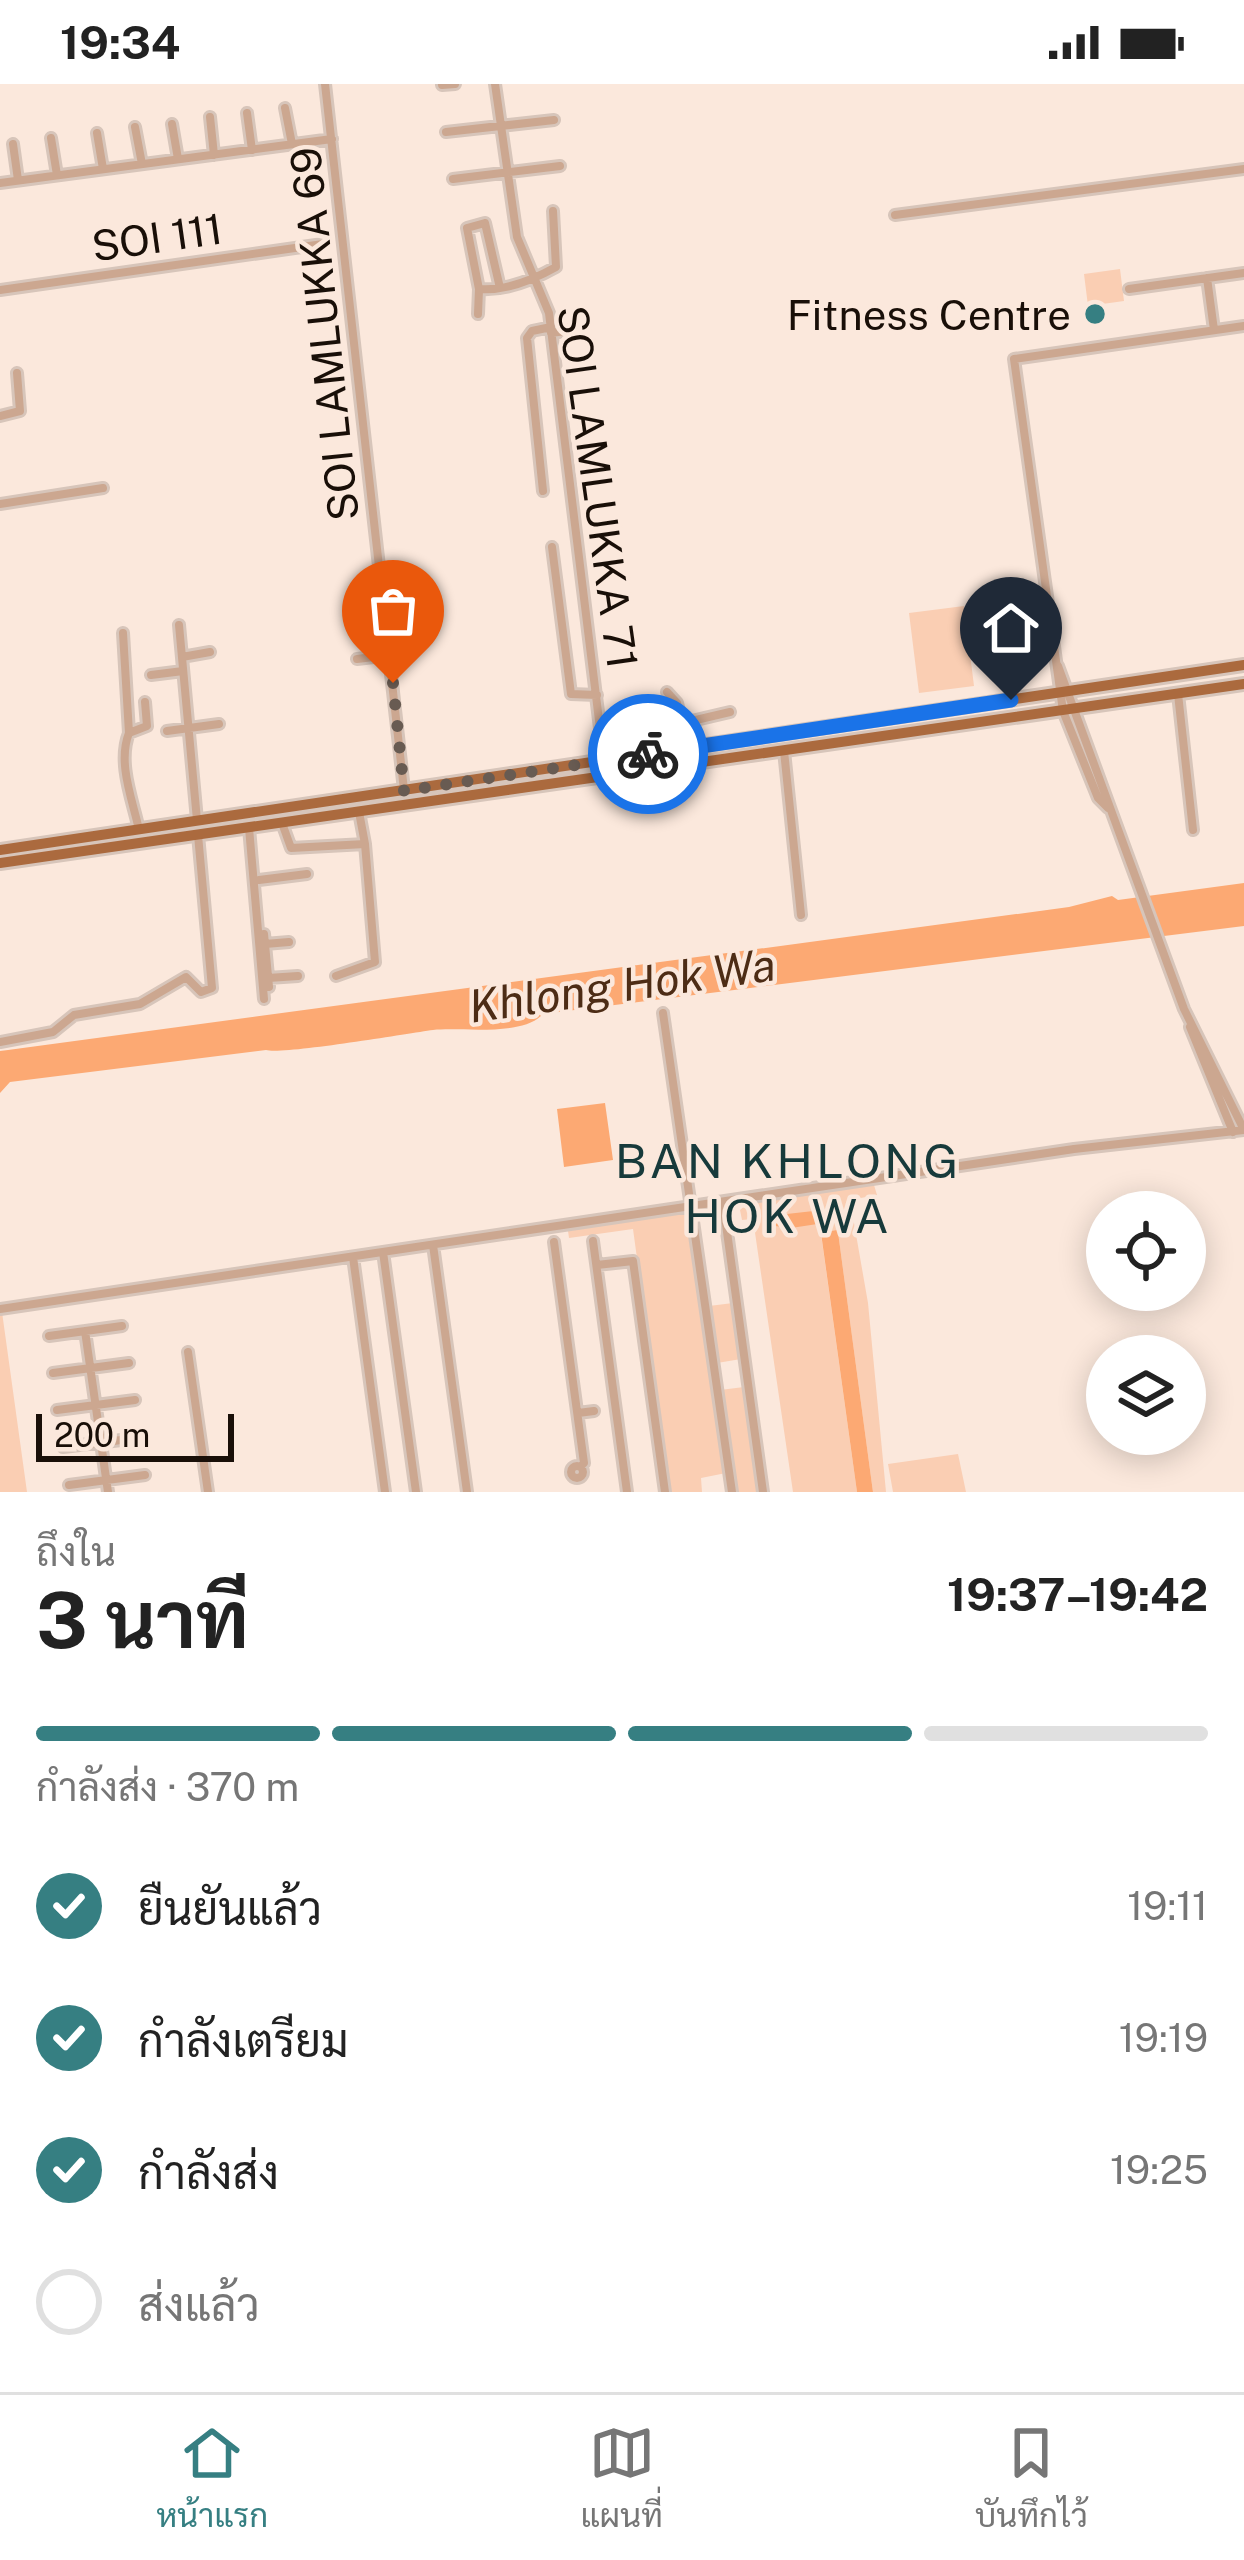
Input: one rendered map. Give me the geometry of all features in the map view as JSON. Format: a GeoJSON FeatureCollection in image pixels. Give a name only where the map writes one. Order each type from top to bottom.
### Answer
{"type":"FeatureCollection","features":[{"type":"Feature","properties":{"kind":"main road"},"geometry":{"type":"LineString","coordinates":[[0,850],[139,830],[282,823],[404,791],[1244,665]]}},
{"type":"Feature","properties":{"kind":"main road"},"geometry":{"type":"LineString","coordinates":[[0,863],[323,810],[359,812],[1244,684]]}},
{"type":"Feature","properties":{"kind":"street","name":"SOI LAMLUKKA 69"},"geometry":{"type":"LineString","coordinates":[[325,84],[404,791]]}},
{"type":"Feature","properties":{"kind":"street"},"geometry":{"type":"LineString","coordinates":[[442,86],[454,84]]}},
{"type":"Feature","properties":{"kind":"street","name":"SOI LAMLUKKA 71"},"geometry":{"type":"LineString","coordinates":[[495,84],[517,237],[537,278],[551,330],[604,760]]}},
{"type":"Feature","properties":{"kind":"street"},"geometry":{"type":"LineString","coordinates":[[285,108],[292,144]]}},
{"type":"Feature","properties":{"kind":"street"},"geometry":{"type":"LineString","coordinates":[[247,113],[251,150]]}},
{"type":"Feature","properties":{"kind":"street"},"geometry":{"type":"LineString","coordinates":[[210,118],[214,154]]}},
{"type":"Feature","properties":{"kind":"street"},"geometry":{"type":"LineString","coordinates":[[446,132],[554,120]]}},
{"type":"Feature","properties":{"kind":"street"},"geometry":{"type":"LineString","coordinates":[[172,124],[178,160]]}},
{"type":"Feature","properties":{"kind":"street"},"geometry":{"type":"LineString","coordinates":[[135,128],[142,164]]}},
{"type":"Feature","properties":{"kind":"street"},"geometry":{"type":"LineString","coordinates":[[97,133],[103,170]]}},
{"type":"Feature","properties":{"kind":"street"},"geometry":{"type":"LineString","coordinates":[[51,138],[57,175]]}},
{"type":"Feature","properties":{"kind":"street"},"geometry":{"type":"LineString","coordinates":[[0,183],[332,139]]}},
{"type":"Feature","properties":{"kind":"street"},"geometry":{"type":"LineString","coordinates":[[13,144],[18,180]]}},
{"type":"Feature","properties":{"kind":"street"},"geometry":{"type":"LineString","coordinates":[[453,179],[560,166]]}},
{"type":"Feature","properties":{"kind":"street"},"geometry":{"type":"LineString","coordinates":[[895,215],[1244,169]]}},
{"type":"Feature","properties":{"kind":"street"},"geometry":{"type":"LineString","coordinates":[[479,289],[500,289],[556,267],[553,211]]}},
{"type":"Feature","properties":{"kind":"street"},"geometry":{"type":"LineString","coordinates":[[478,314],[479,289],[466,231],[484,223],[494,244],[500,289]]}},
{"type":"Feature","properties":{"kind":"street","name":"SOI 111"},"geometry":{"type":"LineString","coordinates":[[0,290],[323,244]]}},
{"type":"Feature","properties":{"kind":"street"},"geometry":{"type":"LineString","coordinates":[[1129,290],[1244,273]]}},
{"type":"Feature","properties":{"kind":"street"},"geometry":{"type":"LineString","coordinates":[[1208,278],[1214,330]]}},
{"type":"Feature","properties":{"kind":"street"},"geometry":{"type":"LineString","coordinates":[[1233,1132],[1067,710],[1014,359],[1244,326]]}},
{"type":"Feature","properties":{"kind":"street"},"geometry":{"type":"LineString","coordinates":[[543,490],[527,338],[532,332],[580,329]]}},
{"type":"Feature","properties":{"kind":"street"},"geometry":{"type":"LineString","coordinates":[[0,416],[20,411],[16,373]]}},
{"type":"Feature","properties":{"kind":"street"},"geometry":{"type":"LineString","coordinates":[[0,504],[104,488]]}},
{"type":"Feature","properties":{"kind":"street"},"geometry":{"type":"LineString","coordinates":[[552,547],[571,694],[597,695]]}},
{"type":"Feature","properties":{"kind":"street"},"geometry":{"type":"LineString","coordinates":[[0,1042],[53,1032],[74,1015],[140,1004],[186,977],[201,992],[212,988],[179,626]]}},
{"type":"Feature","properties":{"kind":"street"},"geometry":{"type":"LineString","coordinates":[[123,633],[129,734],[125,745],[130,805],[139,830]]}},
{"type":"Feature","properties":{"kind":"street"},"geometry":{"type":"LineString","coordinates":[[182,657],[210,652]]}},
{"type":"Feature","properties":{"kind":"street"},"geometry":{"type":"LineString","coordinates":[[357,659],[390,655]]}},
{"type":"Feature","properties":{"kind":"street"},"geometry":{"type":"LineString","coordinates":[[151,675],[183,671]]}},
{"type":"Feature","properties":{"kind":"street"},"geometry":{"type":"LineString","coordinates":[[667,692],[677,703],[688,748]]}},
{"type":"Feature","properties":{"kind":"street"},"geometry":{"type":"LineString","coordinates":[[1178,694],[1193,830]]}},
{"type":"Feature","properties":{"kind":"street"},"geometry":{"type":"LineString","coordinates":[[129,734],[147,726],[145,702]]}},
{"type":"Feature","properties":{"kind":"street"},"geometry":{"type":"LineString","coordinates":[[683,723],[730,712]]}},
{"type":"Feature","properties":{"kind":"street"},"geometry":{"type":"LineString","coordinates":[[167,731],[219,724]]}},
{"type":"Feature","properties":{"kind":"street"},"geometry":{"type":"LineString","coordinates":[[784,751],[801,915]]}},
{"type":"Feature","properties":{"kind":"street"},"geometry":{"type":"LineString","coordinates":[[337,976],[375,962],[359,812]]}},
{"type":"Feature","properties":{"kind":"street"},"geometry":{"type":"LineString","coordinates":[[282,823],[291,848],[365,844]]}},
{"type":"Feature","properties":{"kind":"street"},"geometry":{"type":"LineString","coordinates":[[251,827],[266,944],[272,956],[269,983],[298,976]]}},
{"type":"Feature","properties":{"kind":"street"},"geometry":{"type":"LineString","coordinates":[[251,827],[264,1000]]}},
{"type":"Feature","properties":{"kind":"street"},"geometry":{"type":"LineString","coordinates":[[259,880],[307,874]]}},
{"type":"Feature","properties":{"kind":"street"},"geometry":{"type":"LineString","coordinates":[[266,944],[289,942]]}},
{"type":"Feature","properties":{"kind":"street"},"geometry":{"type":"LineString","coordinates":[[663,1013],[732,1492]]}},
{"type":"Feature","properties":{"kind":"street"},"geometry":{"type":"LineString","coordinates":[[0,1309],[1074,1149],[1244,1130],[1188,1019]]}},
{"type":"Feature","properties":{"kind":"street"},"geometry":{"type":"LineString","coordinates":[[723,1203],[764,1492]]}},
{"type":"Feature","properties":{"kind":"street"},"geometry":{"type":"LineString","coordinates":[[593,1240],[627,1492]]}},
{"type":"Feature","properties":{"kind":"street"},"geometry":{"type":"LineString","coordinates":[[554,1242],[578,1413],[582,1474],[575,1478],[573,1492]]}},
{"type":"Feature","properties":{"kind":"street"},"geometry":{"type":"LineString","coordinates":[[434,1245],[467,1492]]}},
{"type":"Feature","properties":{"kind":"street"},"geometry":{"type":"LineString","coordinates":[[383,1252],[416,1492]]}},
{"type":"Feature","properties":{"kind":"street"},"geometry":{"type":"LineString","coordinates":[[353,1257],[385,1492]]}},
{"type":"Feature","properties":{"kind":"street"},"geometry":{"type":"LineString","coordinates":[[597,1265],[633,1261],[665,1492]]}},
{"type":"Feature","properties":{"kind":"street"},"geometry":{"type":"LineString","coordinates":[[49,1336],[122,1326]]}},
{"type":"Feature","properties":{"kind":"street"},"geometry":{"type":"LineString","coordinates":[[86,1331],[108,1492]]}},
{"type":"Feature","properties":{"kind":"street"},"geometry":{"type":"LineString","coordinates":[[188,1352],[208,1492]]}},
{"type":"Feature","properties":{"kind":"street"},"geometry":{"type":"LineString","coordinates":[[53,1372],[129,1363]]}},
{"type":"Feature","properties":{"kind":"street"},"geometry":{"type":"LineString","coordinates":[[57,1410],[135,1400]]}},
{"type":"Feature","properties":{"kind":"street"},"geometry":{"type":"LineString","coordinates":[[578,1413],[594,1411]]}},
{"type":"Feature","properties":{"kind":"street"},"geometry":{"type":"LineString","coordinates":[[63,1447],[138,1438]]}},
{"type":"Feature","properties":{"kind":"street"},"geometry":{"type":"LineString","coordinates":[[68,1485],[145,1475]]}},
{"type":"Feature","properties":{"kind":"shaded area"},"geometry":{"type":"Polygon","coordinates":[[[1120,269],[1124,301],[1088,306],[1084,274],[1120,269]]]}},
{"type":"Feature","properties":{"kind":"shaded area"},"geometry":{"type":"Polygon","coordinates":[[[964,606],[974,686],[919,693],[909,613],[964,606]]]}},
{"type":"Feature","properties":{"kind":"shaded area"},"geometry":{"type":"Polygon","coordinates":[[[874,1185],[877,1195],[850,1200],[868,1303],[886,1492],[873,1492],[838,1232],[821,1234],[857,1492],[793,1492],[753,1219],[742,1220],[740,1210],[747,1204],[874,1185]]]}},
{"type":"Feature","properties":{"kind":"shaded area"},"geometry":{"type":"Polygon","coordinates":[[[686,1212],[726,1473],[701,1478],[702,1492],[669,1492],[633,1229],[569,1238],[568,1231],[686,1212]]]}},
{"type":"Feature","properties":{"kind":"shaded area"},"geometry":{"type":"Polygon","coordinates":[[[733,1303],[741,1359],[717,1363],[709,1306],[733,1303]]]}},
{"type":"Feature","properties":{"kind":"shaded area"},"geometry":{"type":"Polygon","coordinates":[[[2,1312],[27,1492],[0,1492],[2,1312]]]}},
{"type":"Feature","properties":{"kind":"shaded area"},"geometry":{"type":"Polygon","coordinates":[[[744,1387],[758,1492],[735,1492],[720,1390],[744,1387]]]}},
{"type":"Feature","properties":{"kind":"shaded area"},"geometry":{"type":"Polygon","coordinates":[[[958,1454],[966,1492],[893,1492],[888,1464],[958,1454]]]}},
{"type":"Feature","properties":{"kind":"water","name":"Khlong Hok Wa"},"geometry":{"type":"Polygon","coordinates":[[[1244,883],[1244,926],[543,1014],[507,1028],[433,1030],[10,1082],[0,1093],[0,1051],[1069,907],[1112,896],[1118,900],[1244,883]]]}},
{"type":"Feature","properties":{"kind":"water"},"geometry":{"type":"Polygon","coordinates":[[[605,1103],[613,1160],[564,1167],[557,1109],[605,1103]]]}},
{"type":"Feature","properties":{"kind":"water"},"geometry":{"type":"Polygon","coordinates":[[[840,1208],[844,1220],[791,1228],[767,1225],[769,1216],[840,1208]]]}},
{"type":"Feature","properties":{"kind":"water"},"geometry":{"type":"Polygon","coordinates":[[[837,1230],[873,1492],[857,1492],[821,1233],[837,1230]]]}},
{"type":"Feature","properties":{"kind":"way so far"},"geometry":{"type":"LineString","coordinates":[[393,683],[404,791],[648,754]]}},
{"type":"Feature","properties":{"kind":"place","name":"Fitness Centre"},"geometry":{"type":"Point","coordinates":[1095,314]}},
{"type":"Feature","properties":{"kind":"district","name":"BAN KHLONG HOK WA"},"geometry":{"type":"Point","coordinates":[788,1188]}},
{"type":"Feature","properties":{"kind":"route"},"geometry":{"type":"LineString","coordinates":[[648,754],[1011,700]]}}]}
